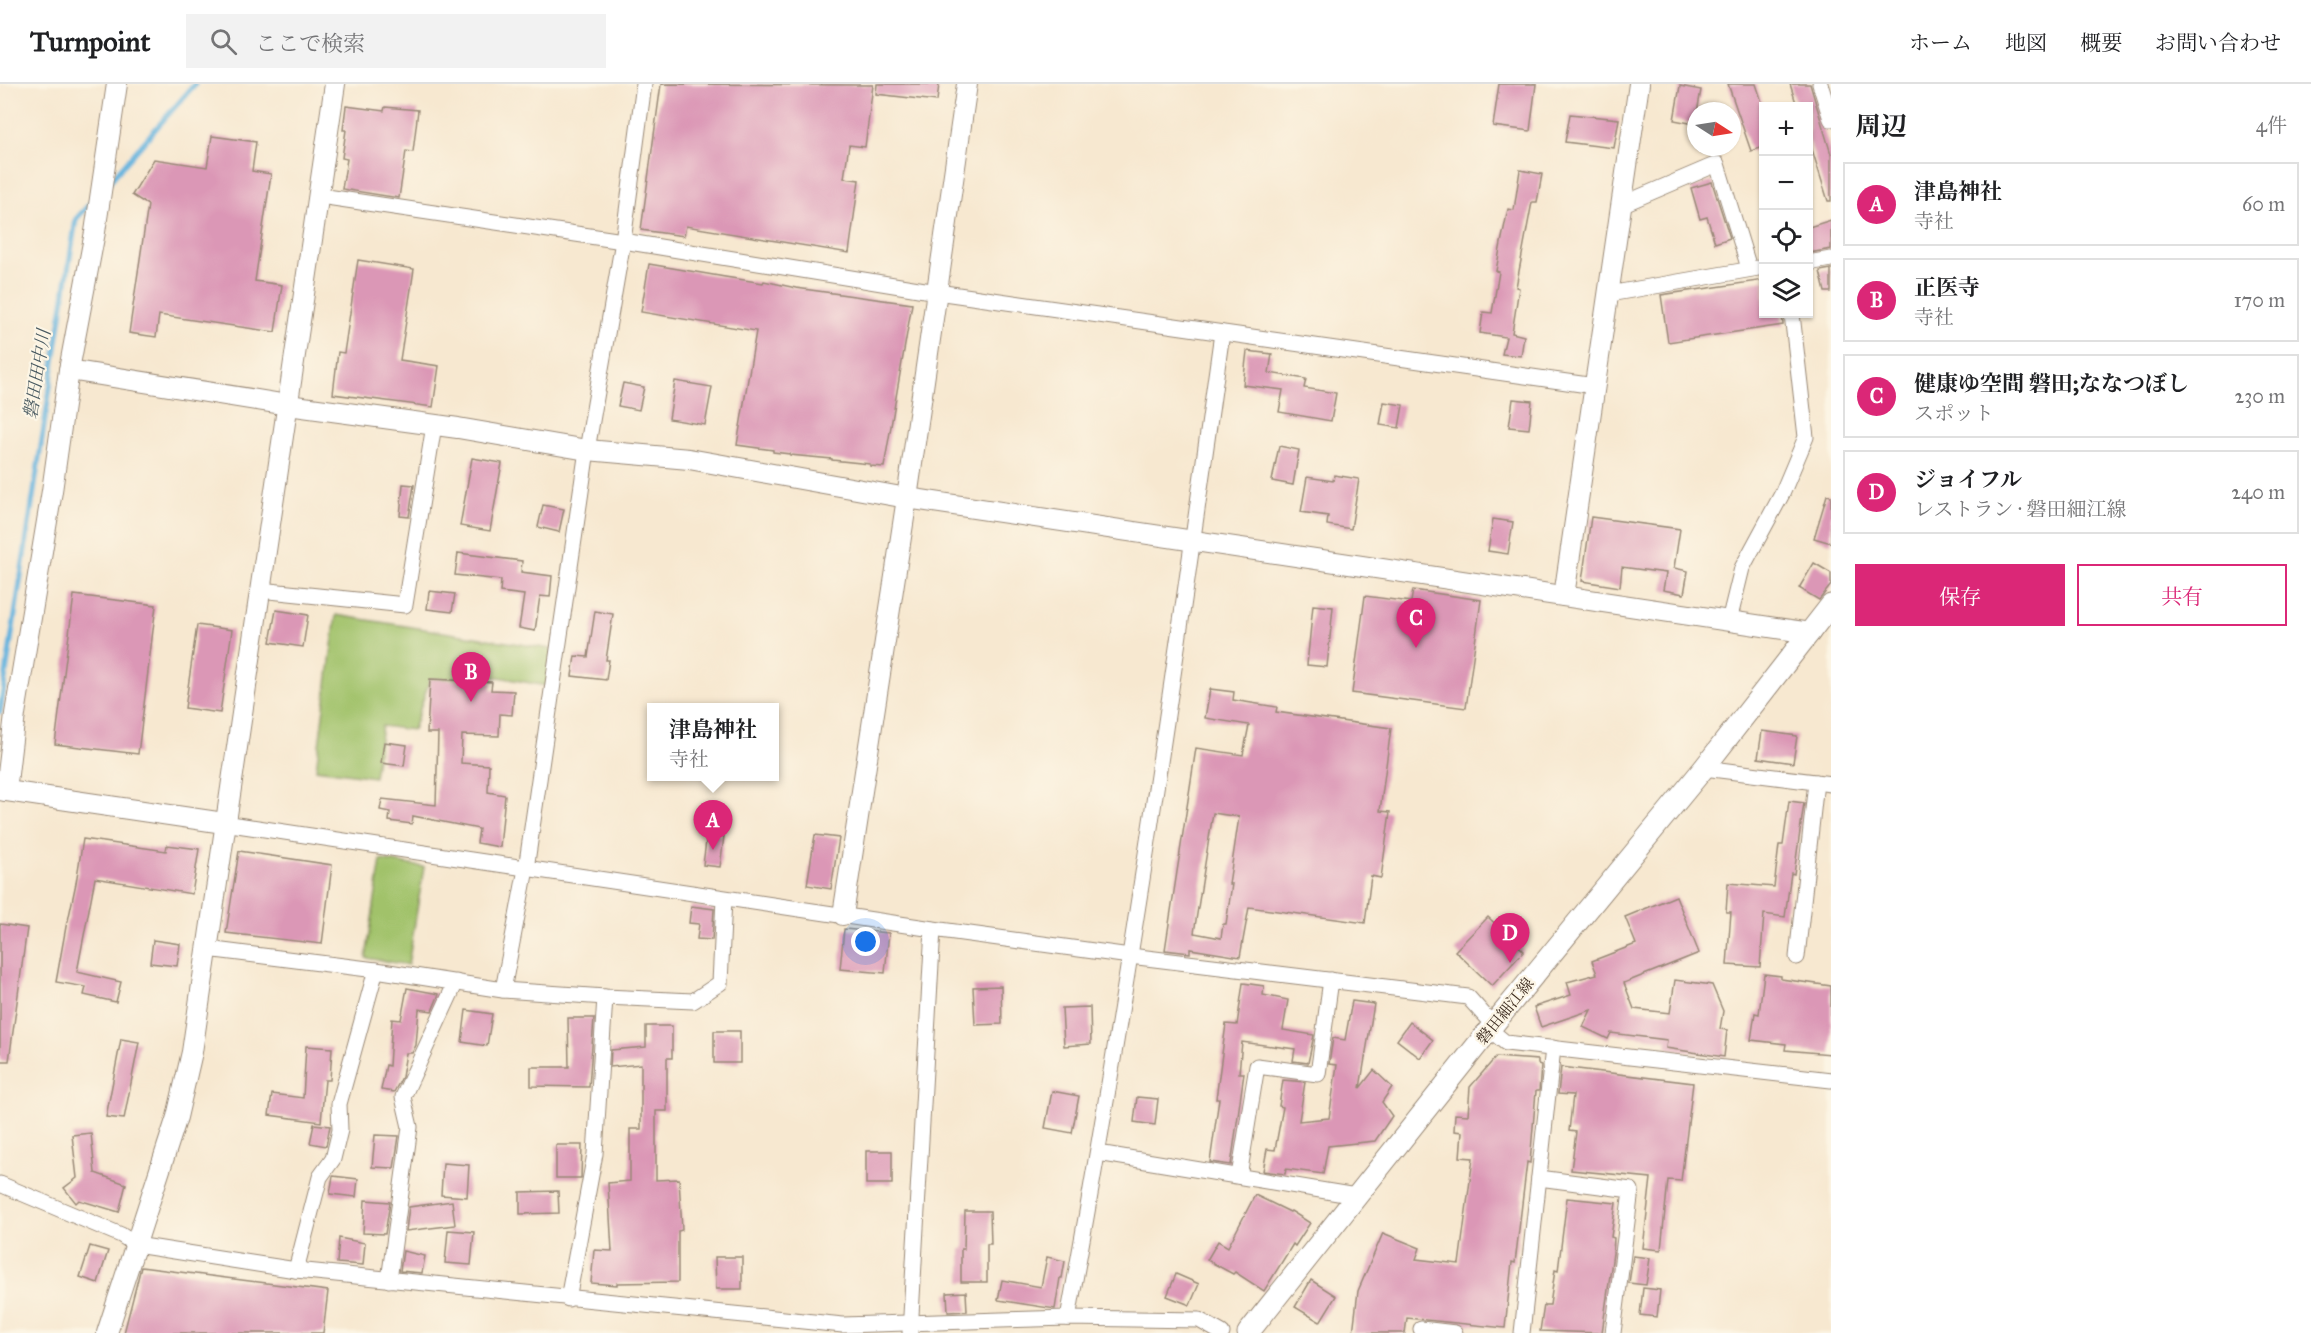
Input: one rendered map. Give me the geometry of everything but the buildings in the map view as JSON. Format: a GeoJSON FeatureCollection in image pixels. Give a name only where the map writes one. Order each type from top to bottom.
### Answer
{"type":"FeatureCollection","features":[{"type":"Feature","properties":{"kind":"main road","name":"磐田細江線"},"geometry":{"type":"LineString","coordinates":[[1248,1333],[1491,1027],[1704,768],[1831,605]]}},
{"type":"Feature","properties":{"kind":"street"},"geometry":{"type":"LineString","coordinates":[[117,84],[96,220],[69,369],[52,490],[3,790],[933,929],[1130,956],[1468,997],[1506,1043],[1831,1080]]}},
{"type":"Feature","properties":{"kind":"street"},"geometry":{"type":"LineString","coordinates":[[107,1333],[177,1117],[192,1052],[224,824],[336,84]]}},
{"type":"Feature","properties":{"kind":"street"},"geometry":{"type":"LineString","coordinates":[[503,990],[526,869],[587,450],[623,241],[644,84]]}},
{"type":"Feature","properties":{"kind":"street"},"geometry":{"type":"LineString","coordinates":[[843,915],[967,84]]}},
{"type":"Feature","properties":{"kind":"street"},"geometry":{"type":"LineString","coordinates":[[1563,596],[1639,84]]}},
{"type":"Feature","properties":{"kind":"street"},"geometry":{"type":"LineString","coordinates":[[1820,84],[1831,118]]}},
{"type":"Feature","properties":{"kind":"street"},"geometry":{"type":"LineString","coordinates":[[1609,294],[1756,267],[1717,164],[1622,205]]}},
{"type":"Feature","properties":{"kind":"street"},"geometry":{"type":"LineString","coordinates":[[320,196],[623,241],[937,292],[1594,386]]}},
{"type":"Feature","properties":{"kind":"street"},"geometry":{"type":"LineString","coordinates":[[1813,262],[1831,259]]}},
{"type":"Feature","properties":{"kind":"street"},"geometry":{"type":"LineString","coordinates":[[1729,621],[1742,568],[1782,494],[1806,437],[1792,318]]}},
{"type":"Feature","properties":{"kind":"street"},"geometry":{"type":"LineString","coordinates":[[1068,1318],[1130,956],[1222,333]]}},
{"type":"Feature","properties":{"kind":"street"},"geometry":{"type":"LineString","coordinates":[[69,369],[288,405],[434,424],[587,450],[689,459],[907,498],[1810,633]]}},
{"type":"Feature","properties":{"kind":"street"},"geometry":{"type":"LineString","coordinates":[[260,590],[405,604],[434,424]]}},
{"type":"Feature","properties":{"kind":"street"},"geometry":{"type":"LineString","coordinates":[[1704,768],[1824,783],[1797,957]]}},
{"type":"Feature","properties":{"kind":"street"},"geometry":{"type":"LineString","coordinates":[[207,950],[376,970],[503,990],[693,1001],[720,983],[724,898]]}},
{"type":"Feature","properties":{"kind":"street"},"geometry":{"type":"LineString","coordinates":[[910,1328],[933,929]]}},
{"type":"Feature","properties":{"kind":"street"},"geometry":{"type":"LineString","coordinates":[[296,1270],[320,1177],[333,1159],[340,1130],[339,1104],[376,970]]}},
{"type":"Feature","properties":{"kind":"street"},"geometry":{"type":"LineString","coordinates":[[1239,1176],[1257,1066],[1318,1074],[1331,981]]}},
{"type":"Feature","properties":{"kind":"street"},"geometry":{"type":"LineString","coordinates":[[390,1280],[410,1127],[403,1097],[456,982]]}},
{"type":"Feature","properties":{"kind":"street"},"geometry":{"type":"LineString","coordinates":[[568,1299],[595,1154],[605,997]]}},
{"type":"Feature","properties":{"kind":"street"},"geometry":{"type":"LineString","coordinates":[[1522,1333],[1553,1048]]}},
{"type":"Feature","properties":{"kind":"street"},"geometry":{"type":"LineString","coordinates":[[1098,1153],[1356,1196]]}},
{"type":"Feature","properties":{"kind":"street"},"geometry":{"type":"LineString","coordinates":[[1539,1178],[1631,1190],[1613,1333]]}},
{"type":"Feature","properties":{"kind":"street"},"geometry":{"type":"LineString","coordinates":[[0,1184],[121,1235],[136,1245],[296,1270],[843,1326],[910,1328],[1068,1318],[1199,1320],[1222,1333]]}},
{"type":"Feature","properties":{"kind":"street"},"geometry":{"type":"LineString","coordinates":[[1420,1329],[1455,1333]]}},
{"type":"Feature","properties":{"kind":"green space"},"geometry":{"type":"Polygon","coordinates":[[[336,615],[557,650],[552,687],[499,677],[430,679],[413,730],[382,726],[374,777],[316,769],[336,615]]]}},
{"type":"Feature","properties":{"kind":"green space"},"geometry":{"type":"Polygon","coordinates":[[[381,860],[424,867],[408,965],[366,958],[381,860]]]}},
{"type":"Feature","properties":{"kind":"waterway","name":"磐田田中川"},"geometry":{"type":"LineString","coordinates":[[109,182],[195,84]]}},
{"type":"Feature","properties":{"kind":"waterway","name":"磐田田中川"},"geometry":{"type":"LineString","coordinates":[[0,712],[76,219],[93,200]]}},
{"type":"Feature","properties":{"kind":"place","name":"健康ゆ空間 磐田;ななつぼし"},"geometry":{"type":"Point","coordinates":[1416,648]}},
{"type":"Feature","properties":{"kind":"place","name":"正医寺"},"geometry":{"type":"Point","coordinates":[471,702]}},
{"type":"Feature","properties":{"kind":"place","name":"津島神社"},"geometry":{"type":"Point","coordinates":[713,850]}},
{"type":"Feature","properties":{"kind":"place","name":"ジョイフル"},"geometry":{"type":"Point","coordinates":[1510,963]}}]}
